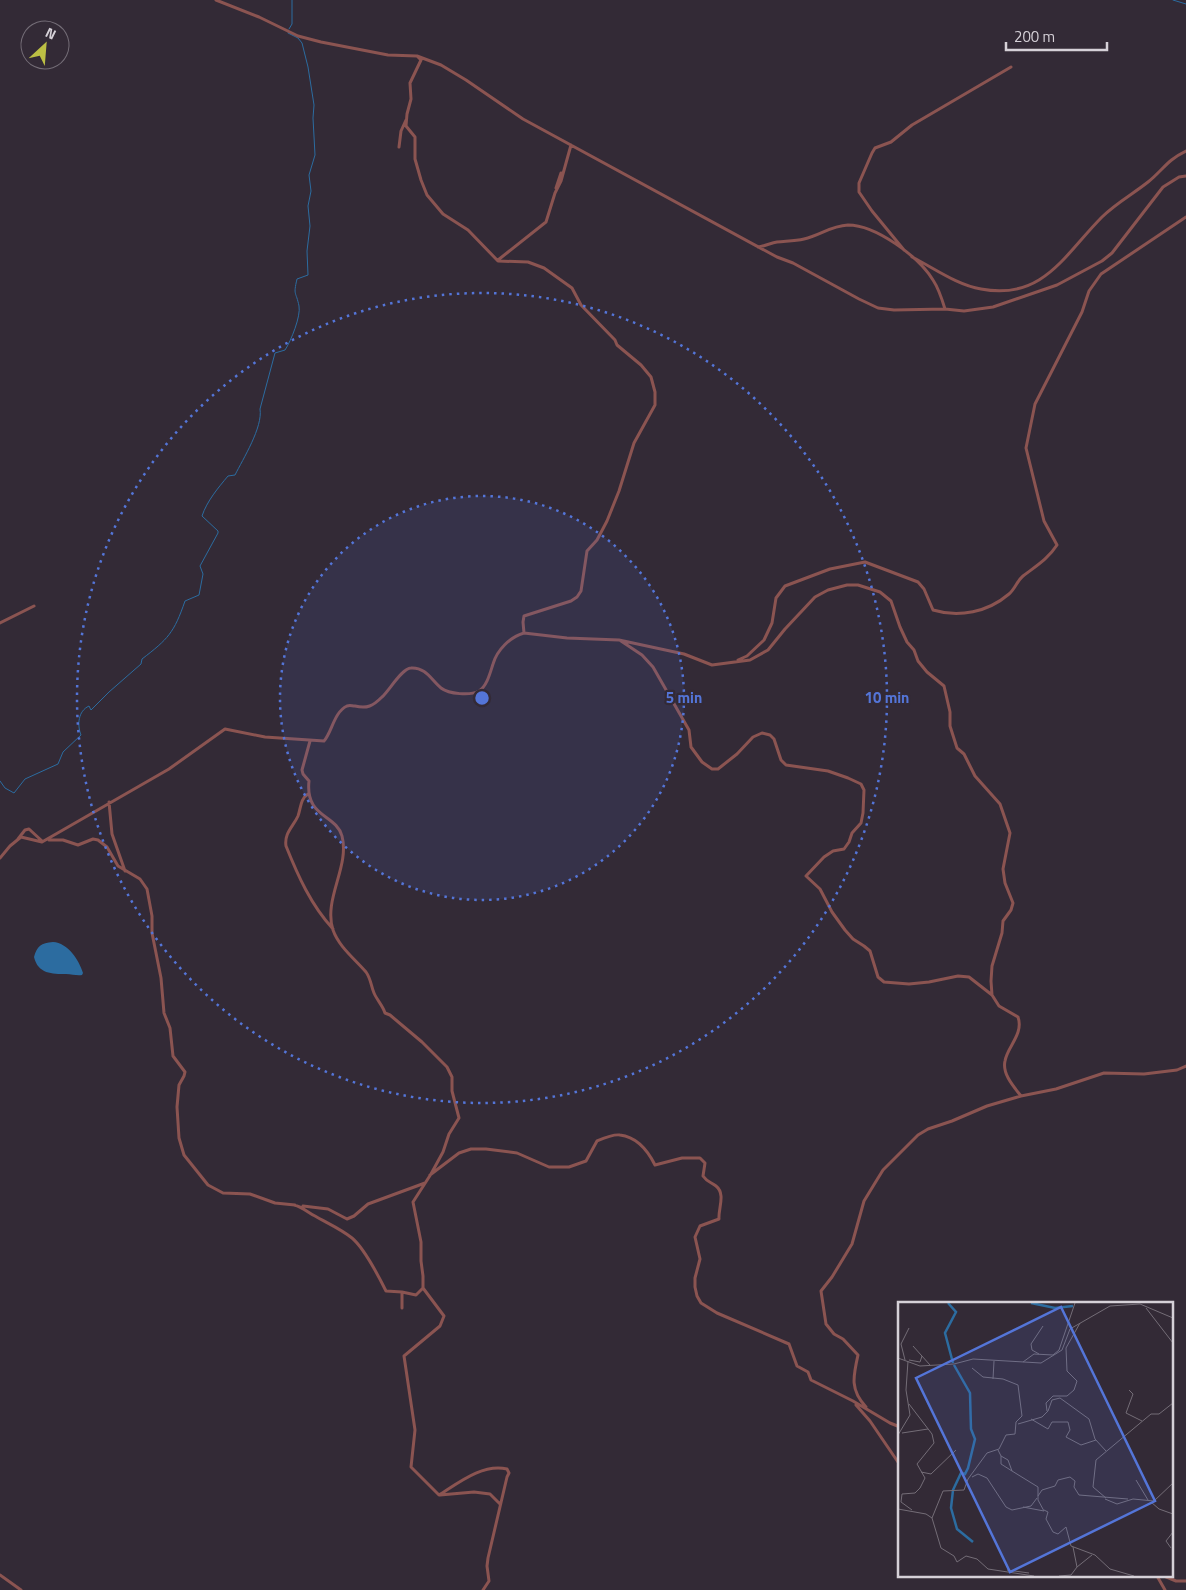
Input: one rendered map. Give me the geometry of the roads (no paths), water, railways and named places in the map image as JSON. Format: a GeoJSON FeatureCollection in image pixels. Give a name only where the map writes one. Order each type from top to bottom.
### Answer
{"type":"FeatureCollection","features":[{"type":"Feature","properties":{"kind":"street"},"geometry":{"type":"LineString","coordinates":[[216,0],[259,17],[298,36],[388,55],[417,56],[441,65],[523,119],[758,247],[777,257],[793,262],[878,308],[894,310],[978,310],[1006,304],[1057,285],[1102,261],[1112,253],[1163,187],[1179,177],[1186,176]]}},
{"type":"Feature","properties":{"kind":"street"},"geometry":{"type":"LineString","coordinates":[[399,147],[401,131],[411,99],[412,77],[421,60],[417,56]]}},
{"type":"Feature","properties":{"kind":"street"},"geometry":{"type":"LineString","coordinates":[[945,309],[933,280],[904,250],[872,211],[860,192],[859,183],[875,148],[891,142],[912,125],[1011,67]]}},
{"type":"Feature","properties":{"kind":"street"},"geometry":{"type":"LineString","coordinates":[[406,120],[407,128],[414,137],[417,167],[427,195],[444,214],[468,230],[498,260],[515,260],[537,265],[572,288],[582,305],[615,340],[617,346],[641,365],[651,376],[656,399],[654,407],[634,443],[619,491],[607,521],[597,540],[587,550],[581,591],[571,601],[524,616],[524,633]]}},
{"type":"Feature","properties":{"kind":"street"},"geometry":{"type":"LineString","coordinates":[[498,260],[544,224],[561,181],[563,168],[571,145]]}},
{"type":"Feature","properties":{"kind":"street"},"geometry":{"type":"LineString","coordinates":[[912,257],[958,281],[981,289],[1012,291],[1037,282],[1064,261],[1102,216],[1154,177],[1173,157],[1186,151]]}},
{"type":"Feature","properties":{"kind":"street"},"geometry":{"type":"LineString","coordinates":[[735,662],[748,656],[764,640],[772,623],[776,598],[785,586],[830,569],[865,562],[918,582],[924,589],[933,610],[962,614],[992,606],[1009,594],[1022,577],[1051,554],[1057,545],[1044,521],[1026,448],[1035,404],[1082,312],[1089,291],[1101,274],[1186,217]]}},
{"type":"Feature","properties":{"kind":"street"},"geometry":{"type":"LineString","coordinates":[[758,247],[804,239],[818,235],[833,227],[847,225],[870,230],[904,250]]}},
{"type":"Feature","properties":{"kind":"street"},"geometry":{"type":"LineString","coordinates":[[43,841],[109,802],[169,770],[225,730],[281,739],[325,740],[338,716],[347,706],[362,708],[374,705],[402,672],[408,668],[416,668],[430,675],[446,690],[464,693],[479,691],[485,684],[501,650],[516,635],[524,633],[567,638],[619,640],[684,654],[712,665],[750,660],[768,650],[815,596],[847,585],[858,585],[880,592],[891,601],[900,627],[914,650],[918,661],[927,672],[944,686],[950,712],[950,726],[957,748],[964,754],[978,779],[1000,804],[1010,833],[1003,869],[1005,883],[1013,903],[1011,910],[1003,921],[1002,933],[992,966],[992,995]]}},
{"type":"Feature","properties":{"kind":"street"},"geometry":{"type":"LineString","coordinates":[[0,623],[34,606]]}},
{"type":"Feature","properties":{"kind":"street"},"geometry":{"type":"LineString","coordinates":[[619,640],[642,655],[653,667],[689,730],[691,747],[702,762],[712,769],[718,769],[737,754],[753,737],[762,733],[770,735],[774,739],[781,760],[786,765],[828,771],[861,784],[864,790],[863,813],[860,823],[852,833],[849,842],[844,849],[833,851],[824,857],[806,876],[820,890],[845,930],[853,939],[870,951],[878,977],[884,982],[909,984],[958,976],[969,977],[992,995],[999,1006],[1018,1017],[1019,1021],[1013,1045],[1005,1060],[1005,1068],[1010,1082],[1020,1096]]}},
{"type":"Feature","properties":{"kind":"street"},"geometry":{"type":"LineString","coordinates":[[310,741],[302,770],[309,781],[308,794],[321,815],[338,828],[342,834],[344,844],[332,907],[333,930]]}},
{"type":"Feature","properties":{"kind":"street"},"geometry":{"type":"LineString","coordinates":[[308,794],[303,798],[297,817],[289,829],[285,841],[301,882],[347,951],[367,975],[374,994],[385,1013],[390,1015],[442,1061],[451,1073],[453,1082],[452,1091],[459,1118],[449,1134],[443,1152],[426,1183],[415,1197],[412,1206],[421,1242],[423,1288],[444,1316],[440,1326],[404,1356],[415,1430],[412,1467],[439,1495]]}},
{"type":"Feature","properties":{"kind":"street"},"geometry":{"type":"LineString","coordinates":[[109,802],[112,834],[125,871]]}},
{"type":"Feature","properties":{"kind":"street"},"geometry":{"type":"LineString","coordinates":[[0,858],[22,832],[29,829],[43,841]]}},
{"type":"Feature","properties":{"kind":"street"},"geometry":{"type":"LineString","coordinates":[[16,841],[23,837],[43,841],[52,839],[63,840],[78,844],[93,839],[98,840],[107,846],[118,866],[144,883],[150,897],[152,933],[161,978],[164,1013],[170,1028],[173,1056],[185,1072],[179,1085],[177,1107],[179,1138],[184,1155],[208,1185],[223,1193],[250,1194],[275,1203],[328,1209],[347,1219],[354,1216],[368,1204],[426,1183]]}},
{"type":"Feature","properties":{"kind":"street"},"geometry":{"type":"LineString","coordinates":[[869,1411],[856,1397],[853,1375],[858,1355],[843,1339],[834,1334],[826,1324],[821,1291],[852,1244],[864,1201],[883,1170],[923,1132],[987,1106],[1020,1096],[1056,1089],[1104,1072],[1151,1073],[1177,1070],[1186,1066]]}},
{"type":"Feature","properties":{"kind":"street"},"geometry":{"type":"LineString","coordinates":[[430,1175],[459,1153],[472,1150],[507,1151],[517,1153],[549,1167],[569,1167],[586,1161],[597,1141],[614,1135],[621,1135],[638,1143],[647,1150],[655,1165],[682,1158],[700,1158],[705,1163],[703,1176],[720,1191],[721,1202],[718,1211],[720,1218],[700,1226],[695,1237],[700,1259],[695,1278],[695,1287],[701,1303],[789,1344],[797,1366],[808,1372],[812,1380],[890,1423],[898,1425]]}},
{"type":"Feature","properties":{"kind":"street"},"geometry":{"type":"LineString","coordinates":[[294,1205],[303,1207],[312,1215],[326,1221],[353,1238],[380,1278],[386,1291],[402,1292],[414,1296],[423,1288]]}},
{"type":"Feature","properties":{"kind":"street"},"geometry":{"type":"LineString","coordinates":[[402,1292],[402,1308]]}},
{"type":"Feature","properties":{"kind":"street"},"geometry":{"type":"LineString","coordinates":[[853,1402],[875,1428],[898,1462]]}},
{"type":"Feature","properties":{"kind":"street"},"geometry":{"type":"LineString","coordinates":[[439,1495],[471,1476],[492,1467],[507,1469],[509,1473],[487,1566],[490,1581],[483,1590]]}},
{"type":"Feature","properties":{"kind":"street"},"geometry":{"type":"LineString","coordinates":[[439,1495],[474,1492],[490,1494],[501,1504]]}},
{"type":"Feature","properties":{"kind":"street"},"geometry":{"type":"LineString","coordinates":[[0,1575],[21,1590]]}},
{"type":"Feature","properties":{"kind":"street"},"geometry":{"type":"LineString","coordinates":[[1158,1578],[1165,1590]]}},
{"type":"Feature","properties":{"kind":"street"},"geometry":{"type":"LineString","coordinates":[[1169,1578],[1176,1581],[1186,1581]]}},
{"type":"Feature","properties":{"kind":"water"},"geometry":{"type":"Polygon","coordinates":[[[53,942],[63,945],[72,953],[81,968],[82,975],[51,973],[39,967],[34,957],[37,950],[45,943],[53,942]]]}},
{"type":"Feature","properties":{"kind":"waterway"},"geometry":{"type":"LineString","coordinates":[[289,29],[292,24],[292,0]]}},
{"type":"Feature","properties":{"kind":"waterway"},"geometry":{"type":"LineString","coordinates":[[1173,0],[1186,4]]}},
{"type":"Feature","properties":{"kind":"waterway"},"geometry":{"type":"LineString","coordinates":[[0,781],[5,788],[14,793],[25,779],[58,764],[63,752],[81,735],[79,723],[85,708],[89,706],[91,710],[141,664],[142,659],[169,634],[177,621],[185,601],[199,595],[203,574],[200,566],[218,533],[202,516],[204,510],[220,485],[228,476],[235,475],[256,434],[260,409],[275,353],[285,350],[297,322],[299,310],[295,291],[297,279],[308,275],[307,251],[310,226],[308,206],[311,191],[309,175],[315,155],[314,105],[302,43],[298,38],[288,33]]}}]}
